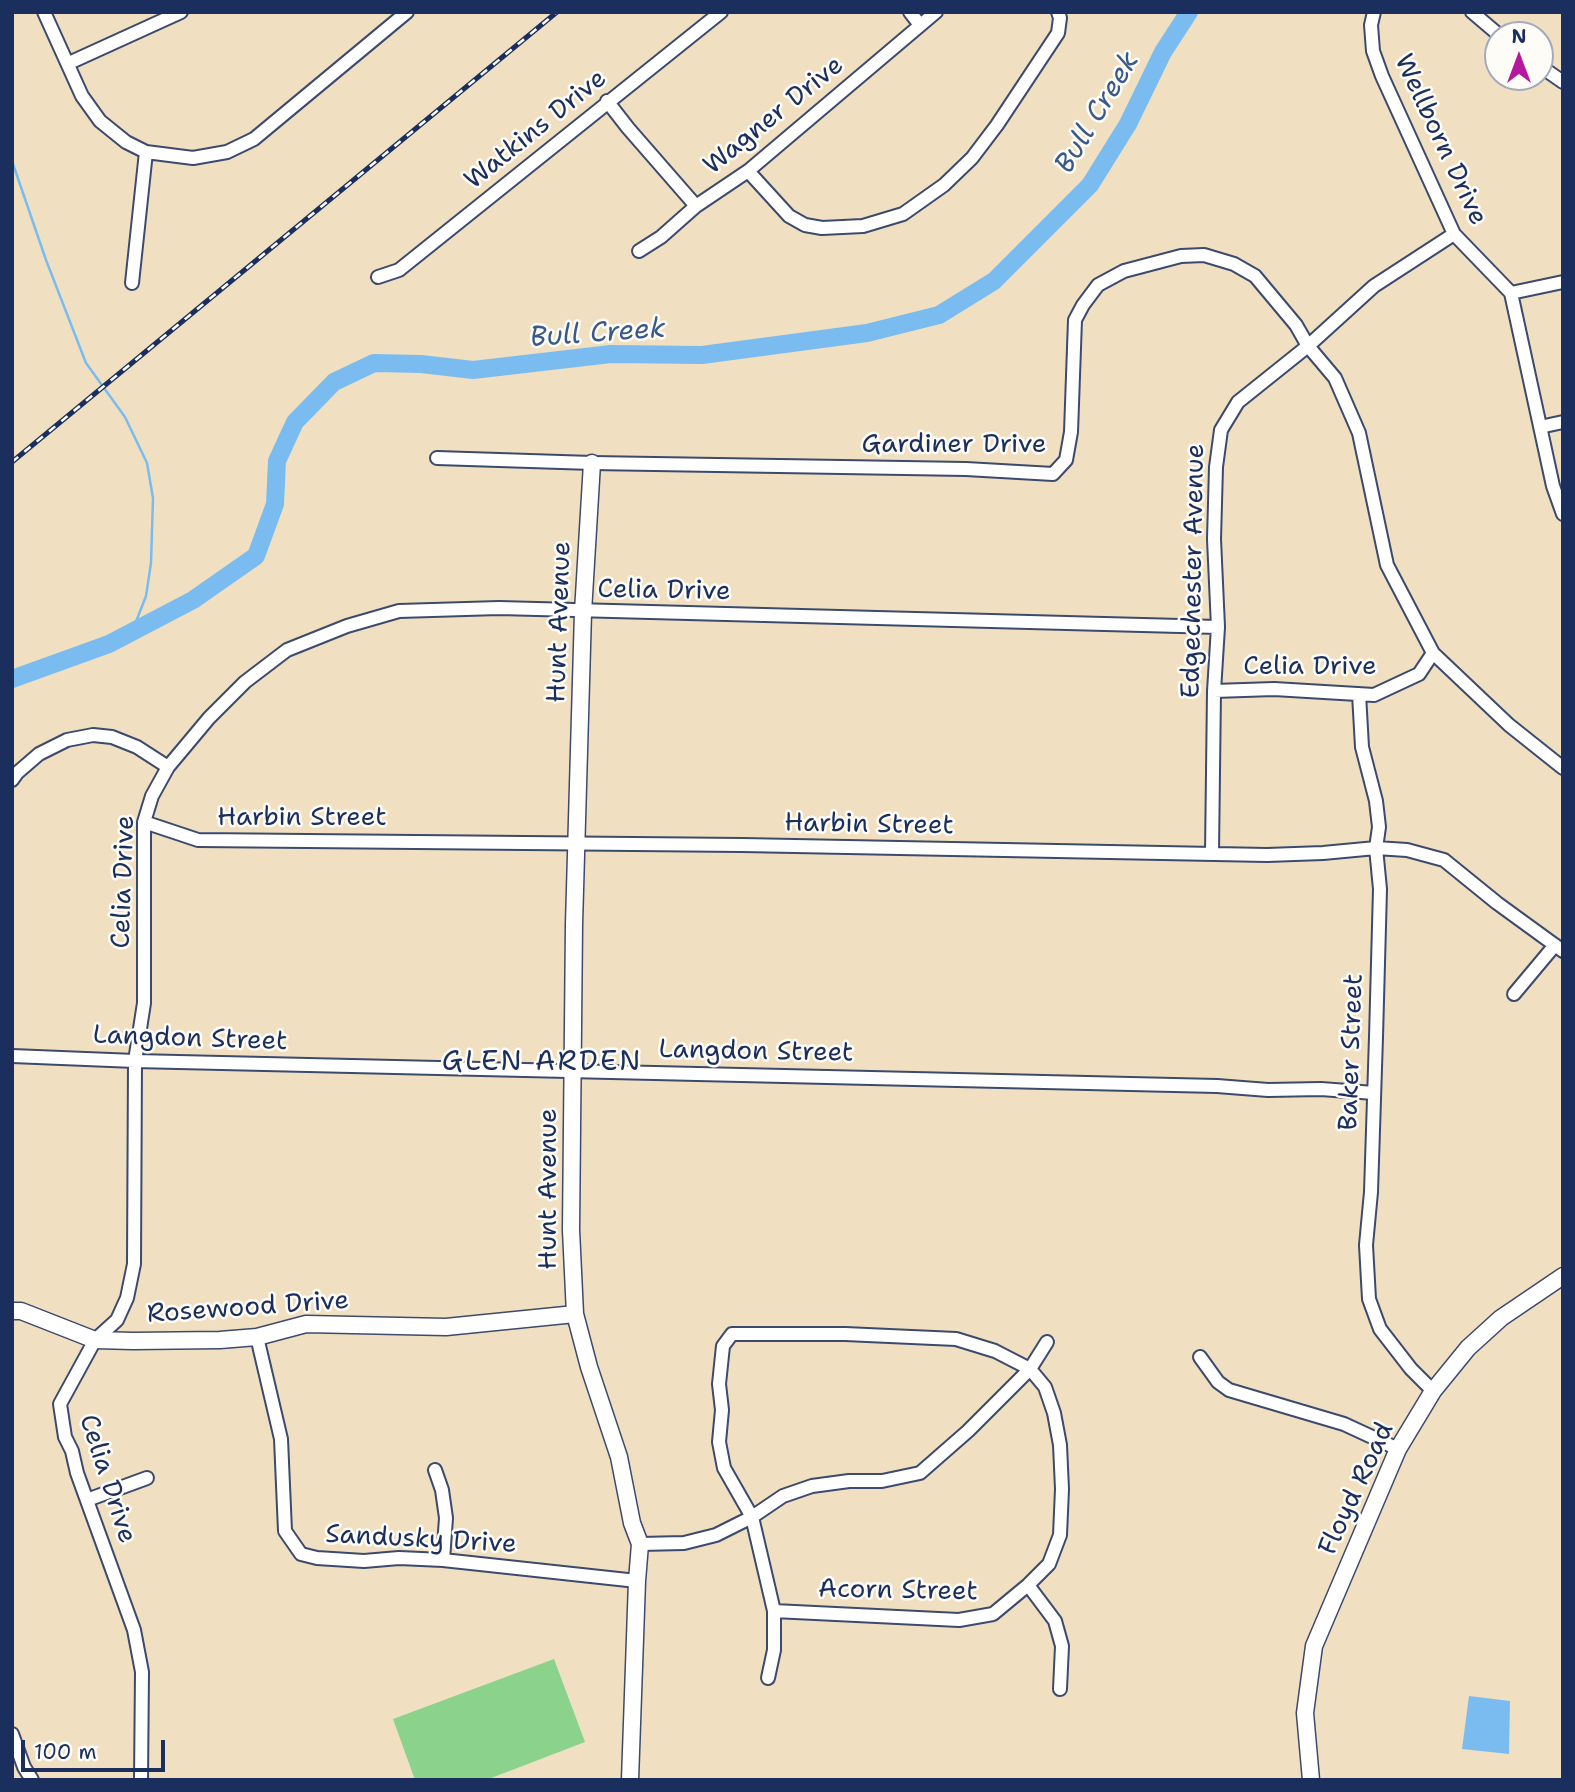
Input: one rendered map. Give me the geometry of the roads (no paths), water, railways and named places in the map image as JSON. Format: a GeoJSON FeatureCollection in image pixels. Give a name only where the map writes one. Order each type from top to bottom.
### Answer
{"type":"FeatureCollection","features":[{"type":"Feature","properties":{"kind":"street"},"geometry":{"type":"LineString","coordinates":[[44,12],[82,96],[100,121],[126,142],[146,152],[192,158],[227,152],[254,139],[407,12]]}},
{"type":"Feature","properties":{"kind":"street"},"geometry":{"type":"LineString","coordinates":[[69,63],[181,12]]}},
{"type":"Feature","properties":{"kind":"street","name":"Watkins Drive"},"geometry":{"type":"LineString","coordinates":[[378,277],[399,270],[721,12]]}},
{"type":"Feature","properties":{"kind":"street"},"geometry":{"type":"LineString","coordinates":[[910,12],[920,24]]}},
{"type":"Feature","properties":{"kind":"street","name":"Wagner Drive"},"geometry":{"type":"LineString","coordinates":[[639,251],[661,237],[696,206],[748,171],[936,12]]}},
{"type":"Feature","properties":{"kind":"street"},"geometry":{"type":"LineString","coordinates":[[748,171],[789,216],[805,225],[822,228],[863,226],[903,214],[944,185],[972,158],[1058,33],[1058,12]]}},
{"type":"Feature","properties":{"kind":"street","name":"Wellborn Drive"},"geometry":{"type":"LineString","coordinates":[[1374,12],[1371,26],[1373,51],[1382,76],[1454,234],[1511,293]]}},
{"type":"Feature","properties":{"kind":"street"},"geometry":{"type":"LineString","coordinates":[[607,101],[696,206]]}},
{"type":"Feature","properties":{"kind":"street"},"geometry":{"type":"LineString","coordinates":[[132,283],[146,152]]}},
{"type":"Feature","properties":{"kind":"street","name":"Edgechester Avenue"},"geometry":{"type":"LineString","coordinates":[[1212,853],[1214,691],[1218,627],[1214,539],[1216,467],[1221,430],[1238,402],[1308,346],[1374,286],[1454,234]]}},
{"type":"Feature","properties":{"kind":"street","name":"Gardiner Drive"},"geometry":{"type":"LineString","coordinates":[[437,458],[966,469],[1053,474],[1066,460],[1068,451],[1072,420],[1074,320],[1083,304],[1098,285],[1125,271],[1181,256],[1204,255],[1234,264],[1255,276],[1335,378],[1359,433],[1387,565],[1433,653],[1508,725],[1563,768]]}},
{"type":"Feature","properties":{"kind":"street"},"geometry":{"type":"LineString","coordinates":[[1563,282],[1511,293],[1553,486],[1563,514]]}},
{"type":"Feature","properties":{"kind":"street"},"geometry":{"type":"LineString","coordinates":[[1540,427],[1563,422]]}},
{"type":"Feature","properties":{"kind":"street","name":"Hunt Avenue"},"geometry":{"type":"LineString","coordinates":[[592,463],[583,612],[585,844],[576,864],[571,1230],[575,1314],[589,1367],[619,1457],[632,1523],[640,1544],[630,1780]]}},
{"type":"Feature","properties":{"kind":"street","name":"Celia Drive"},"geometry":{"type":"LineString","coordinates":[[141,1780],[142,1672],[136,1640],[65,1437],[60,1404],[95,1340],[117,1320],[127,1298],[134,1264],[135,1061],[144,1003],[144,822],[152,796],[168,767],[209,718],[244,682],[286,650],[348,626],[399,611],[499,608],[1218,627]]}},
{"type":"Feature","properties":{"kind":"street"},"geometry":{"type":"LineString","coordinates":[[1419,674],[1433,653]]}},
{"type":"Feature","properties":{"kind":"street","name":"Celia Drive"},"geometry":{"type":"LineString","coordinates":[[1214,691],[1274,689],[1374,695],[1419,674],[1448,669]]}},
{"type":"Feature","properties":{"kind":"street","name":"Baker Street"},"geometry":{"type":"LineString","coordinates":[[1359,694],[1362,747],[1376,801],[1379,827],[1376,848],[1380,889],[1371,1192],[1366,1245],[1369,1299],[1380,1329],[1411,1369],[1433,1391]]}},
{"type":"Feature","properties":{"kind":"street"},"geometry":{"type":"LineString","coordinates":[[12,780],[39,754],[67,740],[93,736],[112,737],[168,767]]}},
{"type":"Feature","properties":{"kind":"street","name":"Harbin Street"},"geometry":{"type":"LineString","coordinates":[[144,822],[198,840],[1267,855],[1376,848],[1407,850],[1444,860],[1559,948]]}},
{"type":"Feature","properties":{"kind":"street"},"geometry":{"type":"LineString","coordinates":[[1514,994],[1559,948]]}},
{"type":"Feature","properties":{"kind":"street","name":"Langdon Street"},"geometry":{"type":"LineString","coordinates":[[12,1056],[1107,1083],[1374,1093]]}},
{"type":"Feature","properties":{"kind":"street","name":"Floyd Road"},"geometry":{"type":"LineString","coordinates":[[1311,1780],[1305,1713],[1314,1646],[1398,1449],[1433,1391],[1468,1348],[1501,1318],[1563,1276]]}},
{"type":"Feature","properties":{"kind":"street","name":"Rosewood Drive"},"geometry":{"type":"LineString","coordinates":[[12,1311],[21,1311],[95,1340],[220,1340],[257,1337],[306,1324],[446,1327],[575,1314]]}},
{"type":"Feature","properties":{"kind":"street"},"geometry":{"type":"LineString","coordinates":[[768,1678],[774,1650],[774,1611],[752,1517],[724,1468],[719,1442],[722,1410],[719,1384],[723,1346],[733,1334],[956,1339],[995,1351],[1030,1369]]}},
{"type":"Feature","properties":{"kind":"street","name":"Sandusky Drive"},"geometry":{"type":"LineString","coordinates":[[257,1337],[281,1439],[285,1531],[301,1554],[317,1558],[364,1561],[399,1558],[443,1560],[637,1581]]}},
{"type":"Feature","properties":{"kind":"street"},"geometry":{"type":"LineString","coordinates":[[640,1544],[684,1543],[716,1535],[752,1517],[783,1496],[812,1486],[849,1481],[882,1481],[920,1473],[968,1431],[1030,1369],[1047,1342]]}},
{"type":"Feature","properties":{"kind":"street"},"geometry":{"type":"LineString","coordinates":[[1200,1357],[1218,1382],[1229,1390],[1344,1424],[1398,1449]]}},
{"type":"Feature","properties":{"kind":"street","name":"Acorn Street"},"geometry":{"type":"LineString","coordinates":[[774,1611],[959,1620],[993,1614],[1028,1585],[1049,1564],[1060,1535],[1062,1489],[1060,1445],[1054,1413],[1045,1387],[1030,1369]]}},
{"type":"Feature","properties":{"kind":"street"},"geometry":{"type":"LineString","coordinates":[[435,1470],[442,1490],[446,1518],[443,1560]]}},
{"type":"Feature","properties":{"kind":"street"},"geometry":{"type":"LineString","coordinates":[[87,1500],[147,1478]]}},
{"type":"Feature","properties":{"kind":"street"},"geometry":{"type":"LineString","coordinates":[[1028,1585],[1055,1620],[1062,1646],[1060,1689]]}},
{"type":"Feature","properties":{"kind":"street"},"geometry":{"type":"LineString","coordinates":[[12,1734],[24,1767],[32,1780]]}},
{"type":"Feature","properties":{"kind":"water"},"geometry":{"type":"Polygon","coordinates":[[[1469,1696],[1510,1701],[1509,1754],[1462,1749],[1469,1696]]]}},
{"type":"Feature","properties":{"kind":"waterway","name":"Bull Creek"},"geometry":{"type":"LineString","coordinates":[[12,679],[109,644],[193,600],[256,556],[275,504],[277,461],[295,422],[334,382],[374,363],[421,364],[473,370],[611,354],[702,355],[867,333],[939,315],[994,281],[1090,185],[1128,124],[1163,52],[1189,12]]}},
{"type":"Feature","properties":{"kind":"waterway"},"geometry":{"type":"LineString","coordinates":[[12,161],[46,260],[86,363],[125,417],[147,463],[153,498],[151,563],[146,596],[132,632]]}},
{"type":"Feature","properties":{"kind":"railway"},"geometry":{"type":"LineString","coordinates":[[12,462],[557,12]]}},
{"type":"Feature","properties":{"kind":"district","name":"GLEN ARDEN"},"geometry":{"type":"Point","coordinates":[542,1063]}}]}
